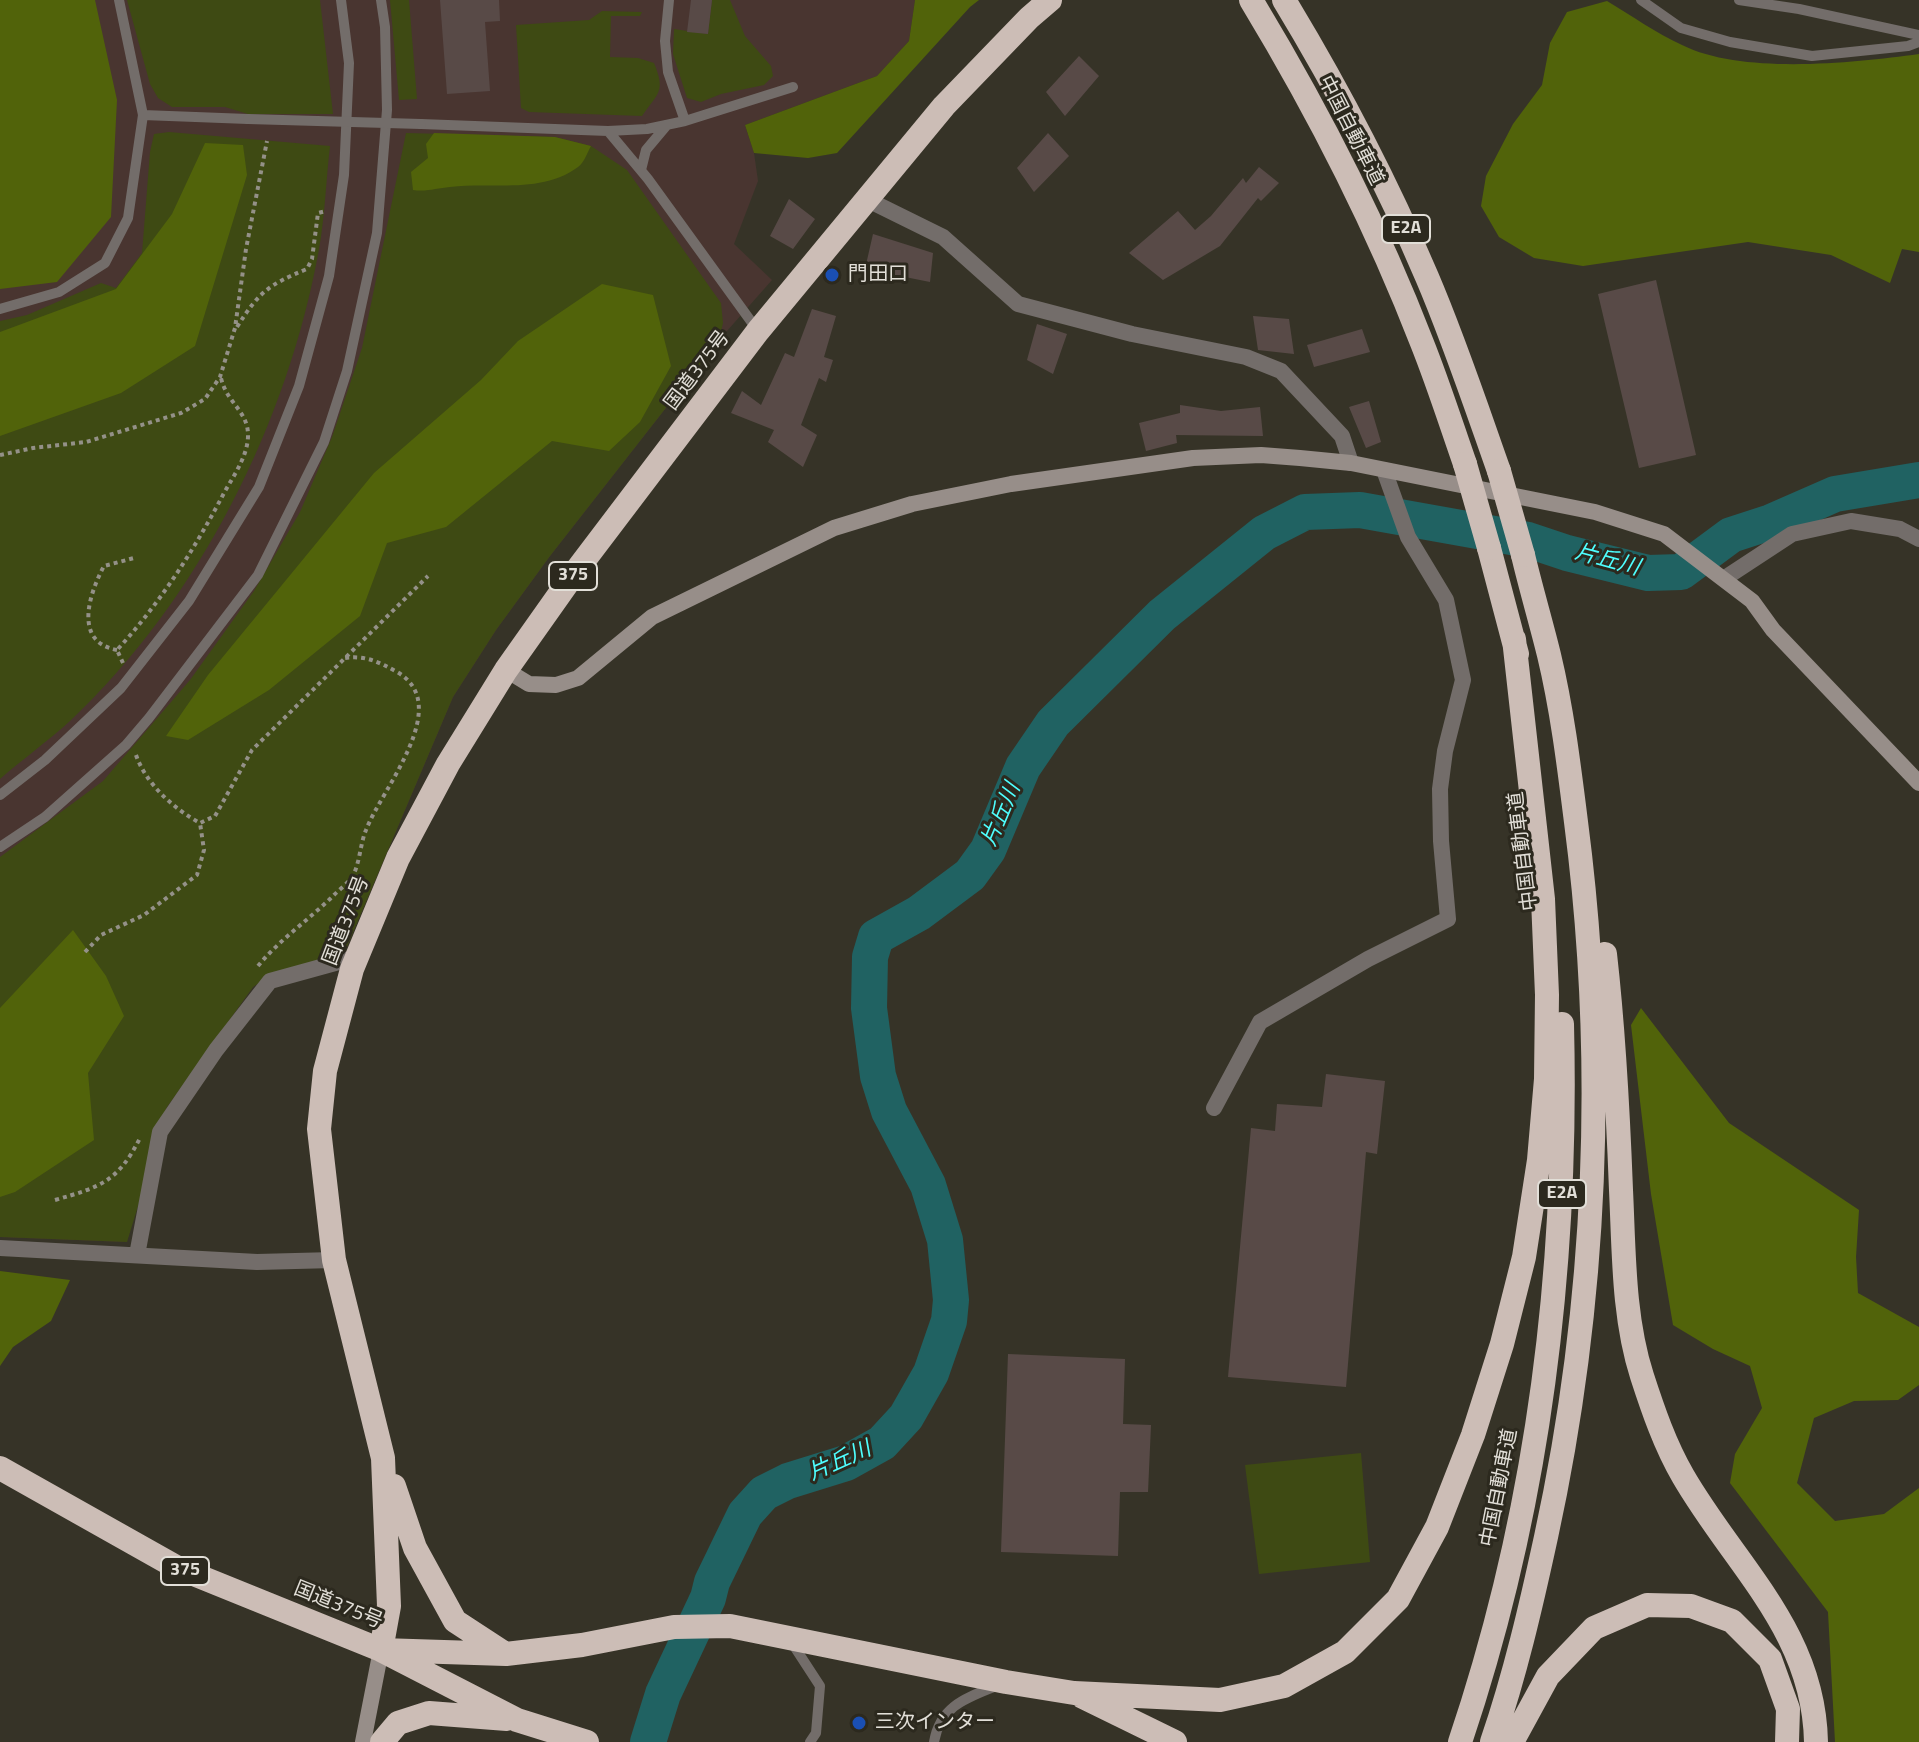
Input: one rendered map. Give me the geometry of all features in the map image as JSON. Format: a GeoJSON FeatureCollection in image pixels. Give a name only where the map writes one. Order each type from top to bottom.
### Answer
{"type":"FeatureCollection","features":[{"type":"Feature","properties":{"kind":"highway","name":"国道375号"},"geometry":{"type":"LineString","coordinates":[[0,1468],[176,1567],[381,1650],[389,1606],[383,1458],[334,1260],[319,1129],[325,1071],[357,957],[398,858],[448,764],[506,670],[576,571],[758,331],[944,106],[1050,0]]}},
{"type":"Feature","properties":{"kind":"highway","name":"中国自動車道"},"geometry":{"type":"LineString","coordinates":[[1251,0],[1314,110],[1367,216],[1422,343],[1465,464],[1514,639],[1537,760],[1554,894],[1562,1017],[1562,1189],[1555,1291],[1525,1491],[1502,1598],[1460,1742]]}},
{"type":"Feature","properties":{"kind":"highway","name":"中国自動車道"},"geometry":{"type":"LineString","coordinates":[[1284,0],[1357,126],[1394,203],[1452,340],[1499,471],[1550,657],[1571,777],[1584,882],[1593,1029],[1592,1198],[1572,1399],[1532,1606],[1492,1742]]}},
{"type":"Feature","properties":{"kind":"highway"},"geometry":{"type":"LineString","coordinates":[[381,1650],[506,1654],[582,1645],[674,1627],[730,1626],[1074,1693],[1220,1700],[1284,1686],[1345,1652],[1398,1599],[1437,1527],[1473,1435],[1502,1344],[1524,1257],[1540,1147],[1546,1037],[1543,899],[1514,639]]}},
{"type":"Feature","properties":{"kind":"highway"},"geometry":{"type":"LineString","coordinates":[[1550,657],[1572,752],[1608,983],[1617,1081],[1624,1255],[1629,1312],[1640,1371],[1660,1426],[1683,1475],[1778,1616],[1801,1659],[1815,1710],[1816,1742]]}},
{"type":"Feature","properties":{"kind":"highway"},"geometry":{"type":"LineString","coordinates":[[383,1458],[415,1548],[455,1621],[506,1654]]}},
{"type":"Feature","properties":{"kind":"highway"},"geometry":{"type":"LineString","coordinates":[[1512,1742],[1548,1676],[1594,1628],[1647,1605],[1691,1606],[1732,1621],[1770,1659],[1788,1709],[1787,1742]]}},
{"type":"Feature","properties":{"kind":"highway"},"geometry":{"type":"LineString","coordinates":[[381,1650],[517,1720],[578,1739]]}},
{"type":"Feature","properties":{"kind":"highway"},"geometry":{"type":"LineString","coordinates":[[1074,1693],[1175,1742]]}},
{"type":"Feature","properties":{"kind":"highway"},"geometry":{"type":"LineString","coordinates":[[382,1742],[398,1723],[429,1713],[517,1720]]}},
{"type":"Feature","properties":{"kind":"street"},"geometry":{"type":"LineString","coordinates":[[868,200],[943,237],[1018,304],[1132,334],[1246,357],[1281,371],[1342,436],[1351,463]]}},
{"type":"Feature","properties":{"kind":"street"},"geometry":{"type":"LineString","coordinates":[[506,670],[529,684],[556,685],[578,678],[652,617],[834,528],[912,504],[1011,484],[1193,458],[1261,455],[1351,463],[1595,512],[1664,534],[1752,601],[1773,630],[1919,783]]}},
{"type":"Feature","properties":{"kind":"street"},"geometry":{"type":"LineString","coordinates":[[1214,1108],[1260,1022],[1368,959],[1448,919],[1440,789],[1445,751],[1463,680],[1446,600],[1408,537],[1384,470]]}},
{"type":"Feature","properties":{"kind":"street"},"geometry":{"type":"LineString","coordinates":[[1725,578],[1792,534],[1851,521],[1900,529],[1919,539]]}},
{"type":"Feature","properties":{"kind":"street"},"geometry":{"type":"LineString","coordinates":[[137,1255],[160,1132],[216,1050],[270,981],[357,957]]}},
{"type":"Feature","properties":{"kind":"street"},"geometry":{"type":"LineString","coordinates":[[0,1248],[257,1262],[334,1260]]}},
{"type":"Feature","properties":{"kind":"street"},"geometry":{"type":"LineString","coordinates":[[363,1742],[381,1650]]}},
{"type":"Feature","properties":{"kind":"lane"},"geometry":{"type":"LineString","coordinates":[[0,309],[59,292],[105,263],[128,218],[138,166],[143,115],[119,0]]}},
{"type":"Feature","properties":{"kind":"lane"},"geometry":{"type":"LineString","coordinates":[[0,795],[45,760],[129,677],[189,601],[259,487],[299,386],[329,276],[344,175],[349,63],[341,0]]}},
{"type":"Feature","properties":{"kind":"lane"},"geometry":{"type":"LineString","coordinates":[[0,847],[45,817],[132,737],[258,575],[324,442],[347,371],[377,233],[387,110],[385,27],[381,0]]}},
{"type":"Feature","properties":{"kind":"lane"},"geometry":{"type":"LineString","coordinates":[[669,0],[665,41],[668,72],[685,121]]}},
{"type":"Feature","properties":{"kind":"lane"},"geometry":{"type":"LineString","coordinates":[[1641,0],[1681,28],[1730,42],[1812,56],[1908,46],[1919,42]]}},
{"type":"Feature","properties":{"kind":"lane"},"geometry":{"type":"LineString","coordinates":[[1739,0],[1799,9],[1919,35]]}},
{"type":"Feature","properties":{"kind":"lane"},"geometry":{"type":"LineString","coordinates":[[143,115],[608,131],[647,129],[685,121],[793,87]]}},
{"type":"Feature","properties":{"kind":"lane"},"geometry":{"type":"LineString","coordinates":[[641,170],[646,150],[668,125]]}},
{"type":"Feature","properties":{"kind":"lane"},"geometry":{"type":"LineString","coordinates":[[608,131],[641,170],[758,331]]}},
{"type":"Feature","properties":{"kind":"lane"},"geometry":{"type":"LineString","coordinates":[[789,1637],[820,1686],[816,1733],[810,1742]]}},
{"type":"Feature","properties":{"kind":"lane"},"geometry":{"type":"LineString","coordinates":[[934,1742],[937,1724],[960,1701],[1006,1682]]}},
{"type":"Feature","properties":{"kind":"path"},"geometry":{"type":"LineString","coordinates":[[0,455],[86,442],[181,413],[205,399],[220,375],[234,333],[267,141]]}},
{"type":"Feature","properties":{"kind":"path"},"geometry":{"type":"LineString","coordinates":[[234,333],[257,296],[285,278],[307,269],[312,259],[318,213],[339,207]]}},
{"type":"Feature","properties":{"kind":"path"},"geometry":{"type":"LineString","coordinates":[[117,650],[146,619],[191,555],[243,459],[248,438],[245,416],[224,392],[220,375]]}},
{"type":"Feature","properties":{"kind":"path"},"geometry":{"type":"LineString","coordinates":[[117,650],[106,648],[94,639],[89,623],[89,599],[104,566],[134,558]]}},
{"type":"Feature","properties":{"kind":"path"},"geometry":{"type":"LineString","coordinates":[[200,823],[215,816],[252,750],[428,576]]}},
{"type":"Feature","properties":{"kind":"path"},"geometry":{"type":"LineString","coordinates":[[117,650],[129,677]]}},
{"type":"Feature","properties":{"kind":"path"},"geometry":{"type":"LineString","coordinates":[[257,968],[270,952],[314,916],[352,877],[366,830],[414,738],[420,718],[418,700],[407,678],[378,662],[359,656],[345,658]]}},
{"type":"Feature","properties":{"kind":"path"},"geometry":{"type":"LineString","coordinates":[[132,737],[137,760],[150,780],[178,812],[200,823]]}},
{"type":"Feature","properties":{"kind":"path"},"geometry":{"type":"LineString","coordinates":[[85,952],[101,935],[144,915],[197,875],[204,850],[200,823]]}},
{"type":"Feature","properties":{"kind":"path"},"geometry":{"type":"LineString","coordinates":[[55,1200],[99,1187],[129,1161],[145,1128]]}},
{"type":"Feature","properties":{"kind":"shaded area"},"geometry":{"type":"Polygon","coordinates":[[[0,0],[915,0],[909,41],[877,76],[745,125],[754,153],[758,181],[734,244],[772,280],[719,340],[550,556],[496,630],[453,697],[343,956],[273,973],[253,987],[167,1107],[152,1141],[127,1242],[0,1237],[0,0]]]}},
{"type":"Feature","properties":{"kind":"green space"},"geometry":{"type":"Polygon","coordinates":[[[0,0],[95,0],[117,100],[111,217],[57,282],[0,289],[0,0]]]}},
{"type":"Feature","properties":{"kind":"green space"},"geometry":{"type":"Polygon","coordinates":[[[127,0],[320,0],[333,114],[248,114],[225,107],[172,107],[158,98],[150,84],[127,0]]]}},
{"type":"Feature","properties":{"kind":"green space"},"geometry":{"type":"Polygon","coordinates":[[[390,0],[409,0],[417,99],[399,100],[390,0]]]}},
{"type":"Feature","properties":{"kind":"green space"},"geometry":{"type":"Polygon","coordinates":[[[712,0],[730,0],[745,36],[771,66],[773,76],[764,85],[721,94],[701,102],[687,98],[673,54],[674,29],[708,34],[712,0]]]}},
{"type":"Feature","properties":{"kind":"green space"},"geometry":{"type":"Polygon","coordinates":[[[915,0],[979,0],[837,153],[808,158],[754,153],[745,125],[877,76],[909,41],[915,0]]]}},
{"type":"Feature","properties":{"kind":"green space"},"geometry":{"type":"Polygon","coordinates":[[[1607,1],[1682,45],[1735,60],[1831,63],[1919,54],[1919,252],[1902,249],[1890,283],[1831,255],[1748,242],[1583,266],[1534,258],[1499,237],[1481,206],[1486,176],[1513,124],[1542,85],[1550,43],[1567,12],[1607,1]]]}},
{"type":"Feature","properties":{"kind":"green space"},"geometry":{"type":"Polygon","coordinates":[[[602,11],[642,12],[640,16],[611,16],[610,57],[638,58],[654,63],[660,86],[642,116],[529,112],[521,108],[516,25],[589,20],[602,11]]]}},
{"type":"Feature","properties":{"kind":"green space"},"geometry":{"type":"Polygon","coordinates":[[[169,132],[330,146],[321,236],[305,314],[261,442],[197,564],[159,621],[116,673],[70,721],[0,779],[0,321],[27,315],[101,283],[116,288],[142,253],[154,134],[169,132]]]}},
{"type":"Feature","properties":{"kind":"green space"},"geometry":{"type":"Polygon","coordinates":[[[406,133],[555,137],[591,146],[627,170],[721,303],[723,323],[719,340],[550,556],[496,630],[453,697],[343,956],[273,973],[253,987],[167,1107],[152,1141],[146,1180],[127,1242],[0,1237],[0,857],[103,781],[190,680],[254,591],[300,512],[332,437],[362,348],[406,133]]]}},
{"type":"Feature","properties":{"kind":"green space"},"geometry":{"type":"Polygon","coordinates":[[[434,133],[555,137],[591,146],[578,167],[549,181],[413,190],[411,172],[428,158],[426,144],[434,133]]]}},
{"type":"Feature","properties":{"kind":"green space"},"geometry":{"type":"Polygon","coordinates":[[[205,143],[243,145],[247,175],[195,346],[121,393],[0,436],[0,332],[116,289],[172,214],[205,143]]]}},
{"type":"Feature","properties":{"kind":"green space"},"geometry":{"type":"Polygon","coordinates":[[[602,284],[653,295],[671,366],[640,422],[609,451],[552,441],[446,527],[387,543],[360,616],[269,690],[188,740],[166,736],[208,675],[374,473],[481,380],[518,341],[602,284]]]}},
{"type":"Feature","properties":{"kind":"green space"},"geometry":{"type":"Polygon","coordinates":[[[73,930],[106,976],[124,1016],[88,1073],[94,1140],[15,1192],[0,1197],[0,1008],[73,930]]]}},
{"type":"Feature","properties":{"kind":"green space"},"geometry":{"type":"Polygon","coordinates":[[[1641,1008],[1729,1123],[1859,1210],[1856,1257],[1858,1293],[1919,1327],[1919,1385],[1898,1400],[1854,1401],[1814,1418],[1797,1483],[1835,1521],[1884,1514],[1919,1488],[1919,1742],[1835,1742],[1828,1612],[1730,1483],[1735,1454],[1762,1408],[1750,1366],[1673,1325],[1651,1194],[1631,1025],[1641,1008]]]}},
{"type":"Feature","properties":{"kind":"green space"},"geometry":{"type":"Polygon","coordinates":[[[0,1271],[70,1280],[51,1321],[13,1347],[0,1366],[0,1271]]]}},
{"type":"Feature","properties":{"kind":"green space"},"geometry":{"type":"Polygon","coordinates":[[[1361,1453],[1370,1562],[1259,1574],[1245,1465],[1361,1453]]]}},
{"type":"Feature","properties":{"kind":"building"},"geometry":{"type":"Polygon","coordinates":[[[440,0],[499,0],[500,21],[485,22],[490,91],[447,94],[440,0]]]}},
{"type":"Feature","properties":{"kind":"building"},"geometry":{"type":"Polygon","coordinates":[[[691,0],[712,0],[708,34],[687,32],[691,0]]]}},
{"type":"Feature","properties":{"kind":"building"},"geometry":{"type":"Polygon","coordinates":[[[1079,56],[1099,76],[1065,116],[1046,92],[1079,56]]]}},
{"type":"Feature","properties":{"kind":"building"},"geometry":{"type":"Polygon","coordinates":[[[1048,133],[1069,156],[1034,192],[1017,168],[1048,133]]]}},
{"type":"Feature","properties":{"kind":"building"},"geometry":{"type":"Polygon","coordinates":[[[1259,167],[1279,183],[1261,201],[1258,198],[1220,246],[1163,280],[1129,253],[1178,211],[1195,230],[1243,178],[1246,183],[1259,167]]]}},
{"type":"Feature","properties":{"kind":"building"},"geometry":{"type":"Polygon","coordinates":[[[789,199],[815,219],[793,249],[770,236],[789,199]]]}},
{"type":"Feature","properties":{"kind":"building"},"geometry":{"type":"Polygon","coordinates":[[[873,234],[933,253],[930,282],[865,269],[873,234]]]}},
{"type":"Feature","properties":{"kind":"building"},"geometry":{"type":"Polygon","coordinates":[[[1656,280],[1696,455],[1639,468],[1598,294],[1656,280]]]}},
{"type":"Feature","properties":{"kind":"building"},"geometry":{"type":"Polygon","coordinates":[[[812,309],[836,316],[824,357],[833,360],[826,382],[819,378],[801,425],[817,435],[803,467],[768,442],[774,430],[731,413],[742,391],[761,405],[785,353],[794,357],[812,309]]]}},
{"type":"Feature","properties":{"kind":"building"},"geometry":{"type":"Polygon","coordinates":[[[1253,316],[1289,319],[1294,354],[1258,350],[1253,316]]]}},
{"type":"Feature","properties":{"kind":"building"},"geometry":{"type":"Polygon","coordinates":[[[1037,324],[1067,334],[1053,374],[1027,360],[1037,324]]]}},
{"type":"Feature","properties":{"kind":"building"},"geometry":{"type":"Polygon","coordinates":[[[1362,329],[1370,352],[1314,367],[1307,345],[1362,329]]]}},
{"type":"Feature","properties":{"kind":"building"},"geometry":{"type":"Polygon","coordinates":[[[1369,401],[1381,442],[1366,448],[1349,407],[1369,401]]]}},
{"type":"Feature","properties":{"kind":"building"},"geometry":{"type":"Polygon","coordinates":[[[1180,405],[1221,411],[1260,407],[1263,436],[1176,435],[1177,443],[1146,451],[1139,423],[1180,413],[1180,405]]]}},
{"type":"Feature","properties":{"kind":"building"},"geometry":{"type":"Polygon","coordinates":[[[1326,1074],[1385,1081],[1377,1154],[1366,1152],[1346,1387],[1228,1377],[1251,1128],[1275,1131],[1277,1104],[1322,1107],[1326,1074]]]}},
{"type":"Feature","properties":{"kind":"building"},"geometry":{"type":"Polygon","coordinates":[[[1008,1354],[1125,1359],[1123,1424],[1151,1425],[1148,1492],[1120,1492],[1118,1556],[1001,1552],[1008,1354]]]}},
{"type":"Feature","properties":{"kind":"waterway","name":"片丘川"},"geometry":{"type":"LineString","coordinates":[[648,1742],[663,1694],[745,1514],[764,1493],[788,1481],[846,1463],[882,1443],[906,1417],[931,1373],[949,1321],[951,1300],[945,1240],[928,1185],[889,1111],[878,1076],[869,1008],[870,957],[876,937],[919,913],[970,875],[988,850],[1023,767],[1053,723],[1162,615],[1264,533],[1305,512],[1360,510],[1528,540],[1648,573],[1681,572],[1731,535],[1771,522],[1835,494],[1919,480]]}},
{"type":"Feature","properties":{"kind":"place","name":"門田口"},"geometry":{"type":"Point","coordinates":[832,275]}},
{"type":"Feature","properties":{"kind":"place","name":"三次インター"},"geometry":{"type":"Point","coordinates":[859,1723]}}]}
